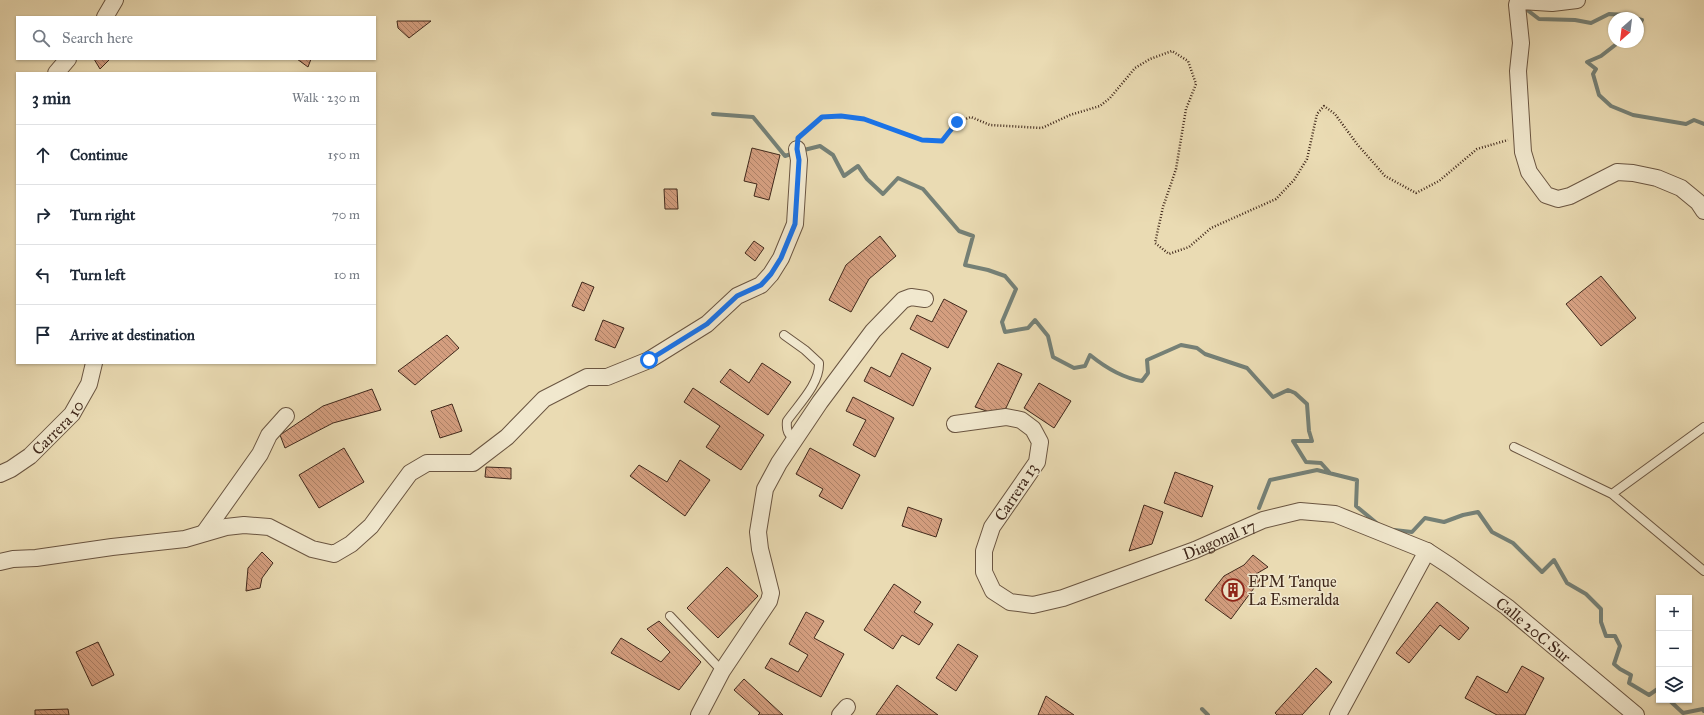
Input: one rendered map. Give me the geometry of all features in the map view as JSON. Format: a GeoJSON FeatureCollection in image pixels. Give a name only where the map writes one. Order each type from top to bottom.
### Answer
{"type":"FeatureCollection","features":[{"type":"Feature","properties":{"kind":"street"},"geometry":{"type":"LineString","coordinates":[[106,16],[115,0]]}},
{"type":"Feature","properties":{"kind":"street"},"geometry":{"type":"LineString","coordinates":[[1577,0],[1552,3],[1518,1],[1516,9],[1521,43],[1518,71],[1523,152],[1529,172],[1546,195],[1558,199],[1570,196],[1617,172],[1634,173],[1657,178],[1681,188],[1698,202],[1704,211]]}},
{"type":"Feature","properties":{"kind":"street"},"geometry":{"type":"LineString","coordinates":[[57,72],[67,60]]}},
{"type":"Feature","properties":{"kind":"street"},"geometry":{"type":"LineString","coordinates":[[0,562],[13,559],[36,558],[112,547],[185,539],[226,527],[244,525],[269,527],[312,549],[334,554],[351,544],[371,526],[410,473],[427,463],[473,463],[507,437],[544,399],[587,377],[607,377],[649,360],[707,324],[737,296],[761,285],[771,274],[781,258],[795,224],[799,160],[797,149]]}},
{"type":"Feature","properties":{"kind":"street"},"geometry":{"type":"LineString","coordinates":[[699,715],[722,671],[769,601],[771,593],[760,549],[758,532],[760,511],[765,489],[779,463],[796,440],[820,402],[873,331],[903,300],[910,297],[925,299]]}},
{"type":"Feature","properties":{"kind":"street","name":"Carrera 10"},"geometry":{"type":"LineString","coordinates":[[0,474],[11,469],[30,456],[72,414],[89,384],[94,364]]}},
{"type":"Feature","properties":{"kind":"street"},"geometry":{"type":"LineString","coordinates":[[204,533],[256,460],[270,435],[286,416]]}},
{"type":"Feature","properties":{"kind":"street","name":"Carrera 13"},"geometry":{"type":"LineString","coordinates":[[955,424],[1006,417],[1022,420],[1032,429],[1040,442],[1037,462],[992,527],[984,551],[984,572],[993,591],[1010,602]]}},
{"type":"Feature","properties":{"kind":"street","name":"Diagonal 17"},"geometry":{"type":"LineString","coordinates":[[1010,602],[1033,605],[1063,598],[1194,550],[1262,520],[1300,511],[1335,514],[1427,552]]}},
{"type":"Feature","properties":{"kind":"street"},"geometry":{"type":"LineString","coordinates":[[1338,715],[1427,552]]}},
{"type":"Feature","properties":{"kind":"street","name":"Calle 20C Sur"},"geometry":{"type":"LineString","coordinates":[[1427,552],[1507,607],[1636,715]]}},
{"type":"Feature","properties":{"kind":"lane"},"geometry":{"type":"LineString","coordinates":[[784,335],[805,350],[818,363],[819,371],[814,383],[787,422],[786,429],[789,436],[796,440]]}},
{"type":"Feature","properties":{"kind":"lane"},"geometry":{"type":"LineString","coordinates":[[1612,494],[1704,427]]}},
{"type":"Feature","properties":{"kind":"lane"},"geometry":{"type":"LineString","coordinates":[[1514,447],[1612,494],[1704,570]]}},
{"type":"Feature","properties":{"kind":"lane"},"geometry":{"type":"LineString","coordinates":[[670,616],[722,671]]}},
{"type":"Feature","properties":{"kind":"path"},"geometry":{"type":"LineString","coordinates":[[797,149],[798,138],[822,117],[841,116],[864,119],[922,140],[942,141],[957,122],[971,118],[990,125],[1042,128],[1070,115],[1100,106],[1110,98],[1135,68],[1150,59],[1172,51],[1188,61],[1196,84],[1186,109],[1176,169],[1163,207],[1155,243],[1169,254],[1188,247],[1211,228],[1276,199],[1294,180],[1307,159],[1317,114],[1324,106],[1335,114],[1357,144],[1385,176],[1416,193],[1439,181],[1477,149],[1522,136]]}},
{"type":"Feature","properties":{"kind":"building"},"geometry":{"type":"Polygon","coordinates":[[[397,21],[431,21],[409,38],[398,28],[397,21]]]}},
{"type":"Feature","properties":{"kind":"building"},"geometry":{"type":"Polygon","coordinates":[[[95,60],[109,60],[100,69],[95,60]]]}},
{"type":"Feature","properties":{"kind":"building"},"geometry":{"type":"Polygon","coordinates":[[[298,60],[311,60],[308,67],[298,60]]]}},
{"type":"Feature","properties":{"kind":"building"},"geometry":{"type":"Polygon","coordinates":[[[752,148],[780,155],[769,200],[754,196],[757,184],[744,181],[752,148]]]}},
{"type":"Feature","properties":{"kind":"building"},"geometry":{"type":"Polygon","coordinates":[[[664,189],[677,189],[678,209],[665,209],[664,189]]]}},
{"type":"Feature","properties":{"kind":"building"},"geometry":{"type":"Polygon","coordinates":[[[880,236],[896,256],[869,279],[851,312],[829,300],[846,265],[880,236]]]}},
{"type":"Feature","properties":{"kind":"building"},"geometry":{"type":"Polygon","coordinates":[[[754,241],[764,248],[755,261],[745,253],[754,241]]]}},
{"type":"Feature","properties":{"kind":"building"},"geometry":{"type":"Polygon","coordinates":[[[1601,276],[1636,318],[1601,346],[1566,304],[1601,276]]]}},
{"type":"Feature","properties":{"kind":"building"},"geometry":{"type":"Polygon","coordinates":[[[582,282],[594,287],[584,311],[572,306],[582,282]]]}},
{"type":"Feature","properties":{"kind":"building"},"geometry":{"type":"Polygon","coordinates":[[[944,299],[967,311],[948,348],[910,329],[917,315],[932,322],[944,299]]]}},
{"type":"Feature","properties":{"kind":"building"},"geometry":{"type":"Polygon","coordinates":[[[603,320],[624,328],[615,348],[595,340],[603,320]]]}},
{"type":"Feature","properties":{"kind":"building"},"geometry":{"type":"Polygon","coordinates":[[[447,335],[459,348],[415,385],[398,371],[447,335]]]}},
{"type":"Feature","properties":{"kind":"building"},"geometry":{"type":"Polygon","coordinates":[[[902,353],[931,368],[913,406],[864,381],[871,367],[890,377],[902,353]]]}},
{"type":"Feature","properties":{"kind":"building"},"geometry":{"type":"Polygon","coordinates":[[[762,363],[791,382],[768,415],[720,382],[730,369],[749,383],[762,363]]]}},
{"type":"Feature","properties":{"kind":"building"},"geometry":{"type":"Polygon","coordinates":[[[998,363],[1022,374],[1006,408],[992,413],[975,407],[998,363]]]}},
{"type":"Feature","properties":{"kind":"building"},"geometry":{"type":"Polygon","coordinates":[[[1039,383],[1071,401],[1054,428],[1024,408],[1039,383]]]}},
{"type":"Feature","properties":{"kind":"building"},"geometry":{"type":"Polygon","coordinates":[[[693,388],[764,435],[741,470],[706,447],[720,426],[684,402],[693,388]]]}},
{"type":"Feature","properties":{"kind":"building"},"geometry":{"type":"Polygon","coordinates":[[[372,389],[381,410],[333,423],[285,448],[280,435],[323,406],[372,389]]]}},
{"type":"Feature","properties":{"kind":"building"},"geometry":{"type":"Polygon","coordinates":[[[853,397],[894,418],[875,457],[853,445],[866,420],[846,411],[853,397]]]}},
{"type":"Feature","properties":{"kind":"building"},"geometry":{"type":"Polygon","coordinates":[[[452,404],[462,431],[440,438],[431,411],[452,404]]]}},
{"type":"Feature","properties":{"kind":"building"},"geometry":{"type":"Polygon","coordinates":[[[344,448],[364,482],[319,508],[299,475],[344,448]]]}},
{"type":"Feature","properties":{"kind":"building"},"geometry":{"type":"Polygon","coordinates":[[[810,448],[860,475],[842,509],[819,496],[823,489],[796,474],[810,448]]]}},
{"type":"Feature","properties":{"kind":"building"},"geometry":{"type":"Polygon","coordinates":[[[680,460],[710,480],[685,516],[630,476],[639,465],[667,482],[680,460]]]}},
{"type":"Feature","properties":{"kind":"building"},"geometry":{"type":"Polygon","coordinates":[[[486,467],[511,468],[511,479],[485,477],[486,467]]]}},
{"type":"Feature","properties":{"kind":"building"},"geometry":{"type":"Polygon","coordinates":[[[1175,472],[1213,486],[1202,517],[1164,503],[1175,472]]]}},
{"type":"Feature","properties":{"kind":"building"},"geometry":{"type":"Polygon","coordinates":[[[1144,505],[1163,512],[1152,544],[1129,551],[1144,505]]]}},
{"type":"Feature","properties":{"kind":"building"},"geometry":{"type":"Polygon","coordinates":[[[908,507],[942,519],[936,537],[902,526],[908,507]]]}},
{"type":"Feature","properties":{"kind":"building"},"geometry":{"type":"Polygon","coordinates":[[[262,552],[273,563],[262,578],[260,588],[246,591],[248,568],[262,552]]]}},
{"type":"Feature","properties":{"kind":"building","name":"EPM Tanque La Esmeralda"},"geometry":{"type":"Polygon","coordinates":[[[1253,555],[1268,567],[1256,574],[1260,580],[1231,619],[1205,600],[1224,576],[1244,565],[1253,555]]]}},
{"type":"Feature","properties":{"kind":"building"},"geometry":{"type":"Polygon","coordinates":[[[727,567],[758,596],[718,638],[687,608],[727,567]]]}},
{"type":"Feature","properties":{"kind":"building"},"geometry":{"type":"Polygon","coordinates":[[[894,584],[921,602],[914,612],[933,624],[919,645],[902,635],[893,649],[864,630],[894,584]]]}},
{"type":"Feature","properties":{"kind":"building"},"geometry":{"type":"Polygon","coordinates":[[[1437,602],[1469,628],[1459,640],[1440,625],[1409,663],[1396,653],[1437,602]]]}},
{"type":"Feature","properties":{"kind":"building"},"geometry":{"type":"Polygon","coordinates":[[[806,612],[824,621],[814,638],[844,654],[821,697],[765,668],[771,658],[798,672],[808,655],[789,644],[806,612]]]}},
{"type":"Feature","properties":{"kind":"building"},"geometry":{"type":"Polygon","coordinates":[[[659,621],[701,662],[679,690],[611,653],[621,638],[661,662],[670,652],[647,629],[659,621]]]}},
{"type":"Feature","properties":{"kind":"building"},"geometry":{"type":"Polygon","coordinates":[[[98,642],[114,675],[92,686],[76,652],[98,642]]]}},
{"type":"Feature","properties":{"kind":"building"},"geometry":{"type":"Polygon","coordinates":[[[958,644],[978,656],[956,691],[936,678],[958,644]]]}},
{"type":"Feature","properties":{"kind":"building"},"geometry":{"type":"Polygon","coordinates":[[[1522,666],[1544,678],[1525,715],[1497,715],[1465,698],[1477,676],[1507,693],[1522,666]]]}},
{"type":"Feature","properties":{"kind":"building"},"geometry":{"type":"Polygon","coordinates":[[[1316,668],[1332,682],[1302,715],[1277,715],[1275,713],[1316,668]]]}},
{"type":"Feature","properties":{"kind":"building"},"geometry":{"type":"Polygon","coordinates":[[[744,679],[783,715],[758,715],[760,713],[734,690],[744,679]]]}},
{"type":"Feature","properties":{"kind":"building"},"geometry":{"type":"Polygon","coordinates":[[[897,685],[938,715],[876,715],[897,685]]]}},
{"type":"Feature","properties":{"kind":"building"},"geometry":{"type":"Polygon","coordinates":[[[1046,696],[1074,715],[1038,715],[1046,696]]]}},
{"type":"Feature","properties":{"kind":"building"},"geometry":{"type":"Polygon","coordinates":[[[68,709],[69,715],[35,715],[35,710],[68,709]]]}},
{"type":"Feature","properties":{"kind":"waterway"},"geometry":{"type":"LineString","coordinates":[[1522,6],[1539,19],[1575,20],[1591,23],[1608,14]]}},
{"type":"Feature","properties":{"kind":"waterway"},"geometry":{"type":"LineString","coordinates":[[1611,48],[1601,56],[1587,62],[1596,69],[1593,74],[1599,95],[1611,106],[1633,115],[1686,124],[1694,120],[1704,124]]}},
{"type":"Feature","properties":{"kind":"waterway"},"geometry":{"type":"LineString","coordinates":[[713,114],[753,117],[785,156],[794,153]]}},
{"type":"Feature","properties":{"kind":"waterway"},"geometry":{"type":"LineString","coordinates":[[800,151],[820,146],[833,155],[844,176],[858,166],[867,179],[883,194],[898,178],[923,189],[959,231],[973,236],[965,265],[988,270],[1005,276],[1016,289],[1002,322],[1005,332],[1028,328],[1035,320],[1048,336],[1053,357],[1074,368],[1085,366],[1090,355],[1114,372],[1128,378],[1142,381],[1148,373],[1147,360],[1181,345],[1197,348],[1205,354],[1247,368],[1273,397],[1288,390],[1295,393],[1307,404],[1309,431],[1312,441],[1293,441],[1306,462],[1321,463],[1330,473]]}},
{"type":"Feature","properties":{"kind":"waterway"},"geometry":{"type":"LineString","coordinates":[[1259,508],[1270,480],[1317,470],[1357,480],[1356,506],[1379,525]]}},
{"type":"Feature","properties":{"kind":"waterway"},"geometry":{"type":"LineString","coordinates":[[1394,530],[1412,532],[1425,518],[1444,522],[1463,515],[1478,512],[1492,532],[1513,543],[1542,572],[1554,560],[1567,583],[1586,594],[1601,609],[1601,622],[1606,636],[1615,636],[1620,646],[1614,664],[1631,675],[1629,683],[1649,695],[1656,690]]}},
{"type":"Feature","properties":{"kind":"waterway"},"geometry":{"type":"LineString","coordinates":[[1672,703],[1683,713],[1703,709],[1704,711]]}},
{"type":"Feature","properties":{"kind":"waterway"},"geometry":{"type":"LineString","coordinates":[[1202,709],[1208,715]]}},
{"type":"Feature","properties":{"kind":"place","name":"EPM Tanque La Esmeralda"},"geometry":{"type":"Point","coordinates":[1233,590]}},
{"type":"Feature","properties":{"kind":"route"},"geometry":{"type":"LineString","coordinates":[[649,360],[707,324],[718,316],[737,296],[761,285],[771,274],[781,258],[795,224],[799,160],[797,149],[798,138],[806,129],[822,117],[841,116],[864,119],[922,140],[942,141],[957,122]]}}]}
